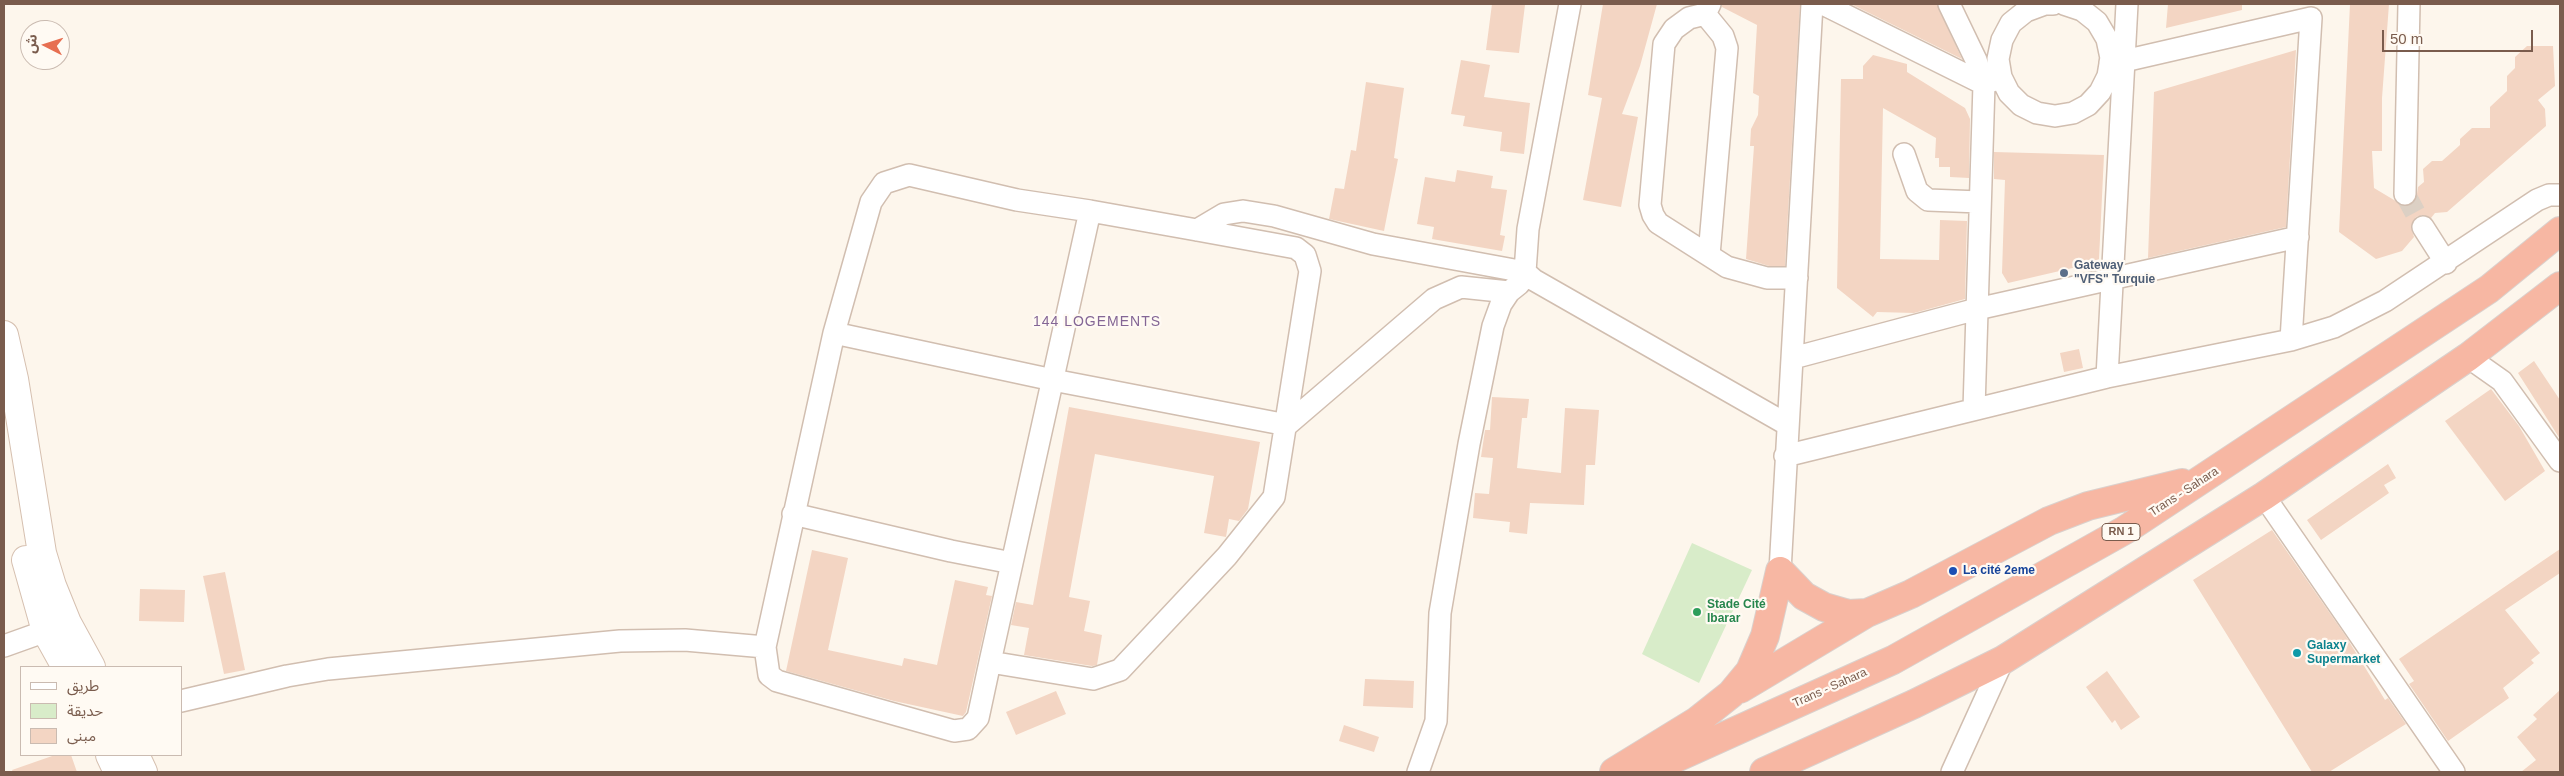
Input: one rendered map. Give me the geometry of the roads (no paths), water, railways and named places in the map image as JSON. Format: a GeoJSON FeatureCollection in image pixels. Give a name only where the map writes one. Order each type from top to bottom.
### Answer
{"type":"FeatureCollection","features":[{"type":"Feature","properties":{"kind":"highway","name":"Trans - Sahara"},"geometry":{"type":"LineString","coordinates":[[1645,772],[1893,660],[2125,530],[2489,289],[2560,231]]}},
{"type":"Feature","properties":{"kind":"highway"},"geometry":{"type":"LineString","coordinates":[[1764,772],[1914,704],[2003,660],[2264,496],[2468,356],[2560,286]]}},
{"type":"Feature","properties":{"kind":"highway"},"geometry":{"type":"LineString","coordinates":[[1614,772],[1697,721],[1732,694],[1867,613],[1911,594],[2049,521],[2088,506],[2206,477]]}},
{"type":"Feature","properties":{"kind":"highway"},"geometry":{"type":"LineString","coordinates":[[1780,571],[1804,596],[1824,607],[1848,614],[1867,613]]}},
{"type":"Feature","properties":{"kind":"highway"},"geometry":{"type":"LineString","coordinates":[[1732,694],[1750,671],[1765,636],[1780,571]]}},
{"type":"Feature","properties":{"kind":"main road"},"geometry":{"type":"LineString","coordinates":[[4,335],[14,379],[42,553],[52,586],[67,624],[90,666]]}},
{"type":"Feature","properties":{"kind":"main road"},"geometry":{"type":"LineString","coordinates":[[4,418],[27,565],[46,631],[65,666]]}},
{"type":"Feature","properties":{"kind":"main road"},"geometry":{"type":"LineString","coordinates":[[110,756],[118,772]]}},
{"type":"Feature","properties":{"kind":"main road"},"geometry":{"type":"LineString","coordinates":[[135,756],[143,772]]}},
{"type":"Feature","properties":{"kind":"street"},"geometry":{"type":"LineString","coordinates":[[1529,276],[1528,229],[1570,4]]}},
{"type":"Feature","properties":{"kind":"street"},"geometry":{"type":"LineString","coordinates":[[1780,571],[1812,4]]}},
{"type":"Feature","properties":{"kind":"street"},"geometry":{"type":"LineString","coordinates":[[1823,4],[1992,80],[2009,92],[2022,105],[2037,113],[2055,116],[2072,113],[2088,105],[2100,92],[2117,62],[2311,11],[2291,340]]}},
{"type":"Feature","properties":{"kind":"street"},"geometry":{"type":"LineString","coordinates":[[1949,4],[1976,60],[1992,80]]}},
{"type":"Feature","properties":{"kind":"street"},"geometry":{"type":"LineString","coordinates":[[1974,409],[1980,202],[1992,80],[2011,13],[2026,11],[2044,4],[2053,4]]}},
{"type":"Feature","properties":{"kind":"street"},"geometry":{"type":"LineString","coordinates":[[2064,4],[2082,10],[2097,22],[2117,62]]}},
{"type":"Feature","properties":{"kind":"street"},"geometry":{"type":"LineString","coordinates":[[2107,377],[2113,279],[2117,62],[2127,4]]}},
{"type":"Feature","properties":{"kind":"street"},"geometry":{"type":"LineString","coordinates":[[2405,194],[2409,4]]}},
{"type":"Feature","properties":{"kind":"street"},"geometry":{"type":"LineString","coordinates":[[1709,255],[1727,48],[1723,36],[1707,9],[1674,29],[1664,44],[1650,205],[1653,215],[1658,223],[1727,267],[1766,278],[1797,278]]}},
{"type":"Feature","properties":{"kind":"street"},"geometry":{"type":"LineString","coordinates":[[1904,154],[1916,191],[1928,200],[1980,202]]}},
{"type":"Feature","properties":{"kind":"street"},"geometry":{"type":"LineString","coordinates":[[990,662],[1093,679],[1120,670],[1227,556],[1274,497],[1287,425],[1310,271],[1305,255],[1296,248],[1282,245],[1197,230],[1090,212],[1017,200],[909,175],[884,183],[871,202],[834,333],[764,647],[769,675],[777,681],[954,731],[968,729],[978,718],[990,662],[1090,212]]}},
{"type":"Feature","properties":{"kind":"street"},"geometry":{"type":"LineString","coordinates":[[1786,456],[2107,377],[2291,340],[2334,328],[2386,301],[2537,200],[2549,195],[2560,195]]}},
{"type":"Feature","properties":{"kind":"street"},"geometry":{"type":"LineString","coordinates":[[1197,230],[1224,214],[1243,211],[1274,216],[1373,244],[1529,276],[1788,425]]}},
{"type":"Feature","properties":{"kind":"street"},"geometry":{"type":"LineString","coordinates":[[2423,226],[2446,262]]}},
{"type":"Feature","properties":{"kind":"street"},"geometry":{"type":"LineString","coordinates":[[1793,358],[1977,309],[2298,237]]}},
{"type":"Feature","properties":{"kind":"street"},"geometry":{"type":"LineString","coordinates":[[1418,772],[1436,720],[1440,612],[1469,444],[1493,326],[1501,304],[1509,292],[1529,276]]}},
{"type":"Feature","properties":{"kind":"street"},"geometry":{"type":"LineString","coordinates":[[1287,425],[1434,298],[1461,287],[1509,292]]}},
{"type":"Feature","properties":{"kind":"street"},"geometry":{"type":"LineString","coordinates":[[834,333],[1053,380],[1287,425]]}},
{"type":"Feature","properties":{"kind":"street"},"geometry":{"type":"LineString","coordinates":[[2468,356],[2502,381],[2560,461]]}},
{"type":"Feature","properties":{"kind":"street"},"geometry":{"type":"LineString","coordinates":[[2264,496],[2454,772]]}},
{"type":"Feature","properties":{"kind":"street"},"geometry":{"type":"LineString","coordinates":[[793,514],[1012,563]]}},
{"type":"Feature","properties":{"kind":"street"},"geometry":{"type":"LineString","coordinates":[[4,646],[46,631]]}},
{"type":"Feature","properties":{"kind":"street"},"geometry":{"type":"LineString","coordinates":[[182,700],[287,676],[328,669],[601,643],[685,640],[764,647]]}},
{"type":"Feature","properties":{"kind":"street"},"geometry":{"type":"LineString","coordinates":[[1952,772],[2003,660]]}},
{"type":"Feature","properties":{"kind":"tunnel"},"geometry":{"type":"LineString","coordinates":[[2405,194],[2423,227]]}},
{"type":"Feature","properties":{"kind":"place","name":"Gateway \"VFS\" Turquie"},"geometry":{"type":"Point","coordinates":[2064,273]}},
{"type":"Feature","properties":{"kind":"place","name":"La cité 2eme"},"geometry":{"type":"Point","coordinates":[1953,571]}},
{"type":"Feature","properties":{"kind":"place","name":"Stade Cité Ibarar"},"geometry":{"type":"Point","coordinates":[1697,612]}},
{"type":"Feature","properties":{"kind":"place","name":"Galaxy Supermarket"},"geometry":{"type":"Point","coordinates":[2297,653]}},
{"type":"Feature","properties":{"kind":"district","name":"144 LOGEMENTS"},"geometry":{"type":"Point","coordinates":[1097,322]}}]}
